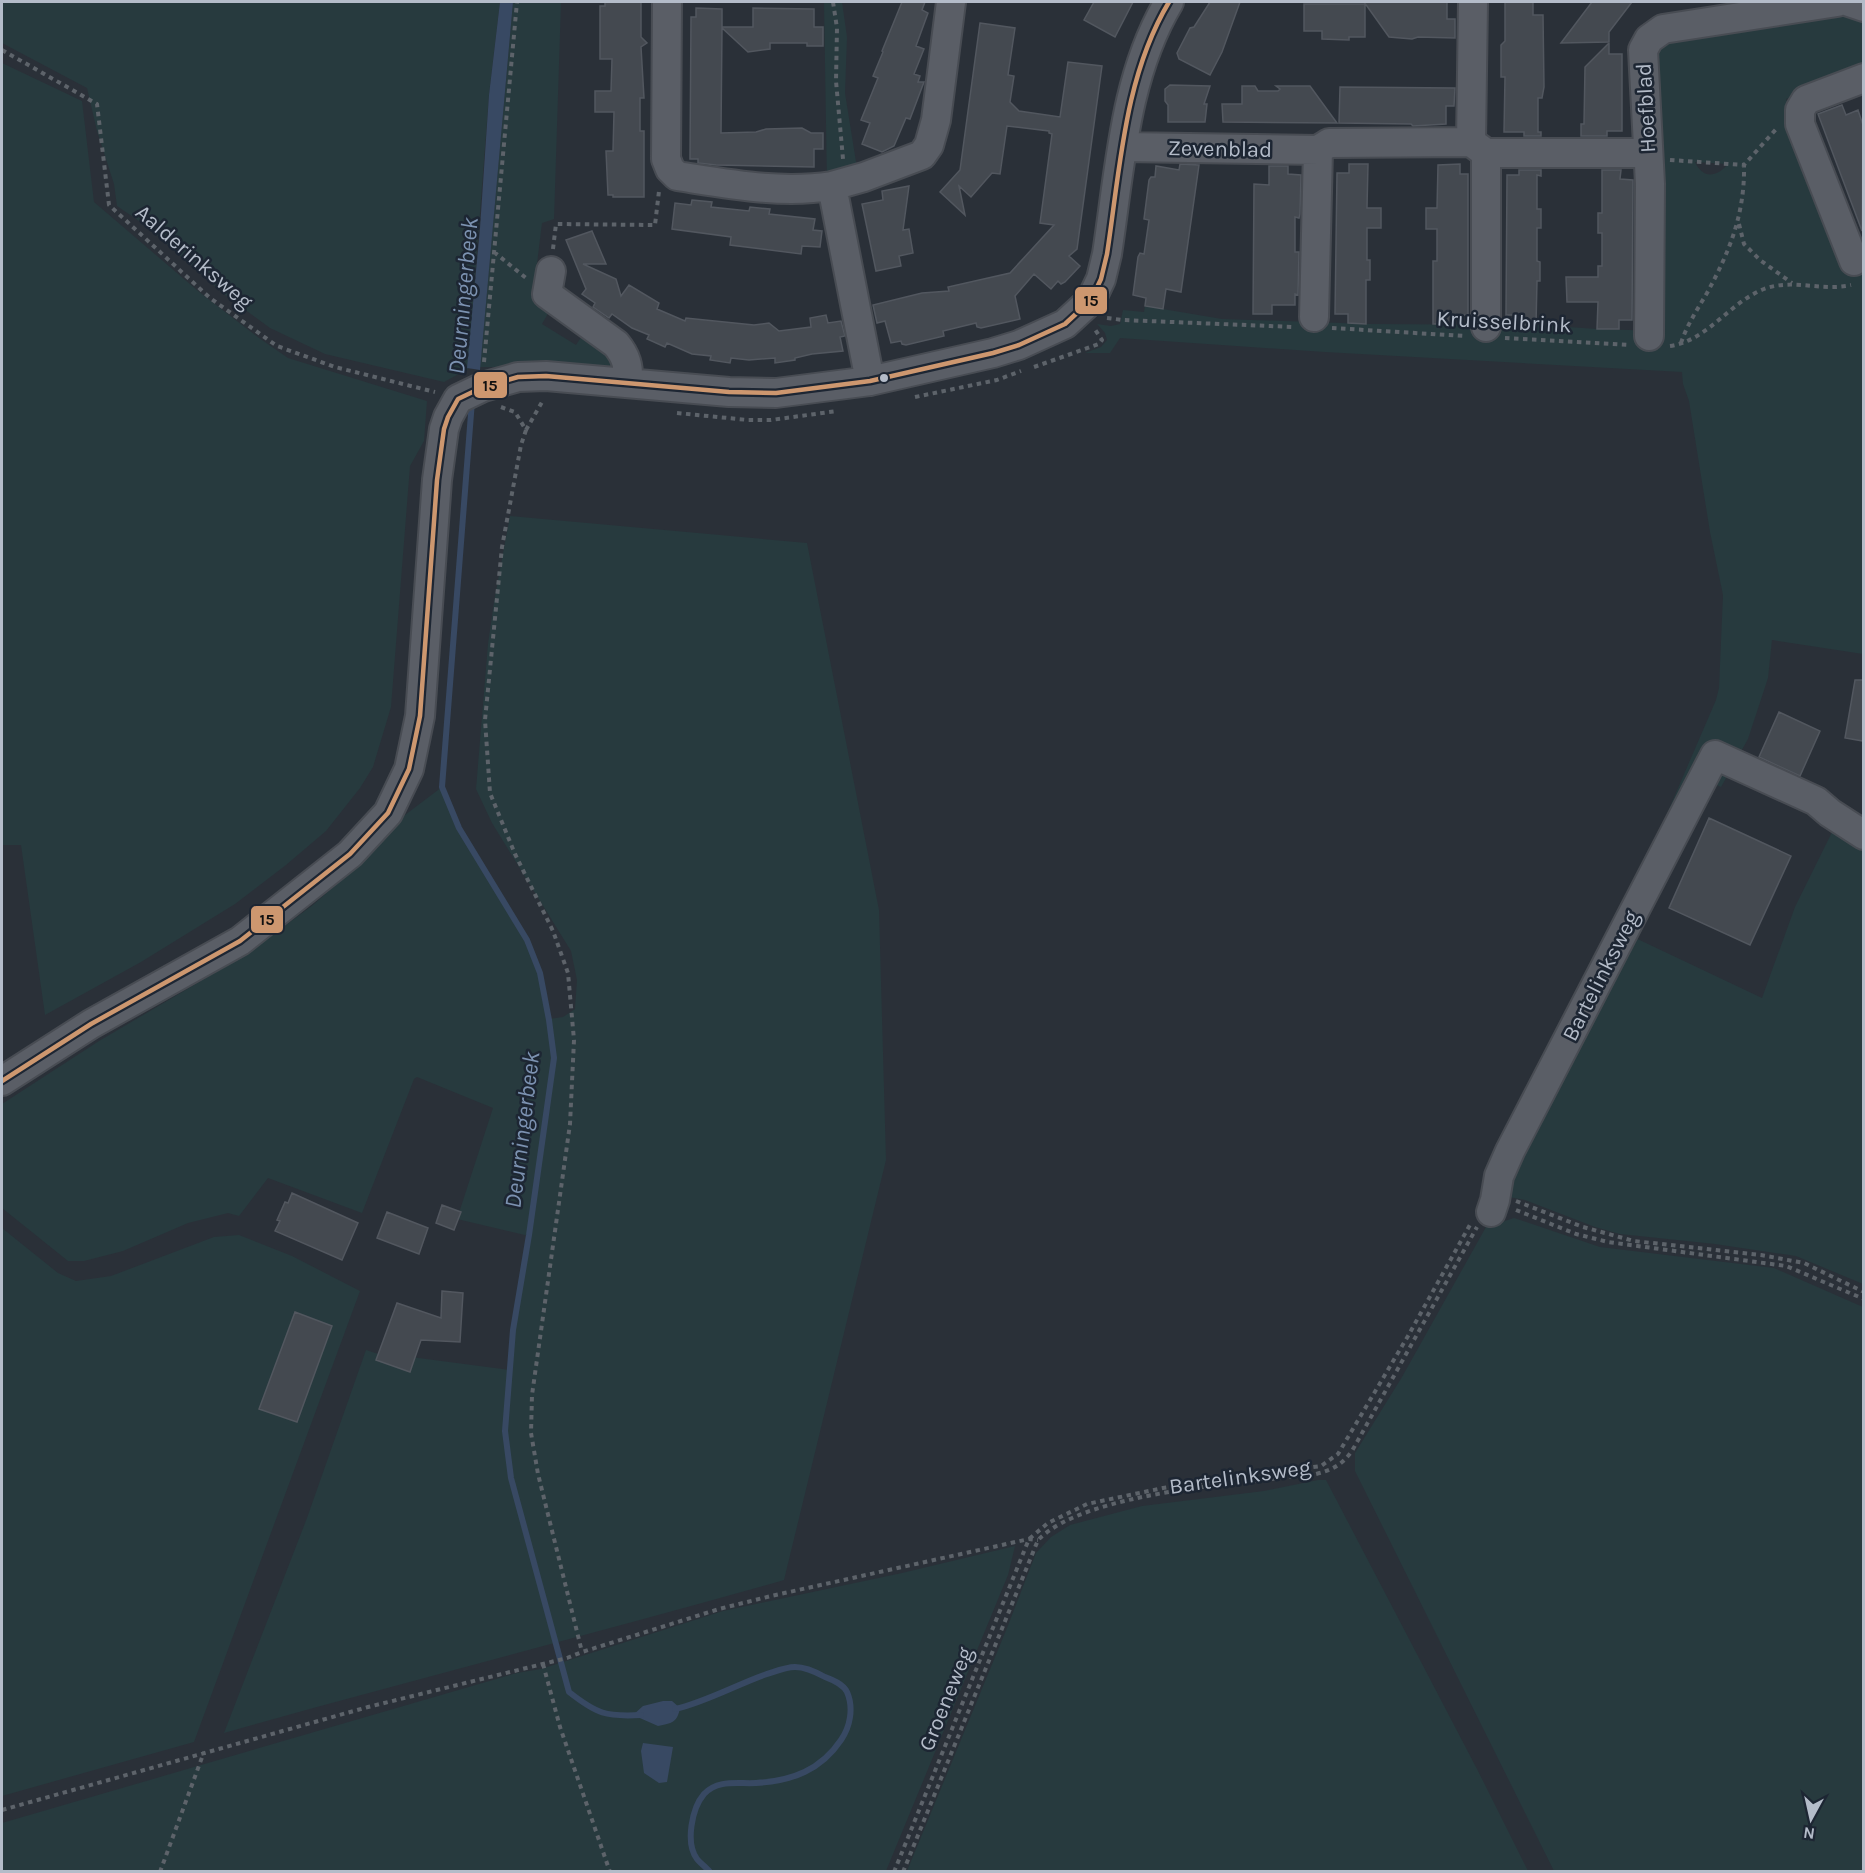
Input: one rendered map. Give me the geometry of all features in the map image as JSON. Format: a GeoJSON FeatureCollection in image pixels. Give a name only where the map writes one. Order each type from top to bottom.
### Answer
{"type":"FeatureCollection","features":[{"type":"Feature","properties":{"kind":"street"},"geometry":{"type":"LineString","coordinates":[[667,2],[666,159],[670,169],[677,176],[753,188],[805,190],[864,177],[922,155],[929,145],[936,120],[951,2]]}},
{"type":"Feature","properties":{"kind":"street"},"geometry":{"type":"LineString","coordinates":[[2,1081],[91,1024],[240,941],[350,854],[388,813],[410,769],[420,716],[437,480],[444,429],[477,391],[518,377],[546,376],[729,392],[776,393],[870,381],[993,353],[1019,345],[1065,324],[1081,312],[1091,300],[1103,271],[1134,84],[1151,36],[1169,2]]}},
{"type":"Feature","properties":{"kind":"street"},"geometry":{"type":"LineString","coordinates":[[1473,2],[1485,334]]}},
{"type":"Feature","properties":{"kind":"street","name":"Hoefblad"},"geometry":{"type":"LineString","coordinates":[[1650,342],[1648,155],[1643,50],[1649,39],[1663,29],[1761,7],[1836,2]]}},
{"type":"Feature","properties":{"kind":"street"},"geometry":{"type":"LineString","coordinates":[[1849,2],[1863,7]]}},
{"type":"Feature","properties":{"kind":"street"},"geometry":{"type":"LineString","coordinates":[[1856,272],[1800,124],[1800,110],[1806,100],[1863,78]]}},
{"type":"Feature","properties":{"kind":"street","name":"Zevenblad"},"geometry":{"type":"LineString","coordinates":[[1123,147],[1318,150],[1329,143],[1648,155]]}},
{"type":"Feature","properties":{"kind":"street"},"geometry":{"type":"LineString","coordinates":[[1314,324],[1318,150]]}},
{"type":"Feature","properties":{"kind":"street"},"geometry":{"type":"LineString","coordinates":[[838,184],[870,381]]}},
{"type":"Feature","properties":{"kind":"street"},"geometry":{"type":"LineString","coordinates":[[549,283],[624,353],[629,367],[628,383]]}},
{"type":"Feature","properties":{"kind":"street","name":"Bartelinksweg"},"geometry":{"type":"LineString","coordinates":[[1493,1206],[1499,1176],[1510,1151],[1715,755],[1816,801],[1863,835]]}},
{"type":"Feature","properties":{"kind":"path"},"geometry":{"type":"LineString","coordinates":[[517,2],[477,391],[515,412],[526,430]]}},
{"type":"Feature","properties":{"kind":"path"},"geometry":{"type":"LineString","coordinates":[[833,2],[837,28],[838,184]]}},
{"type":"Feature","properties":{"kind":"path","name":"Aalderinksweg"},"geometry":{"type":"LineString","coordinates":[[2,50],[97,104],[109,205],[210,298],[277,346],[335,367],[477,391]]}},
{"type":"Feature","properties":{"kind":"path"},"geometry":{"type":"LineString","coordinates":[[1681,343],[1686,327],[1717,272],[1738,224],[1744,193],[1744,165],[1784,120],[1800,110]]}},
{"type":"Feature","properties":{"kind":"path"},"geometry":{"type":"LineString","coordinates":[[1648,155],[1744,165]]}},
{"type":"Feature","properties":{"kind":"path"},"geometry":{"type":"LineString","coordinates":[[493,252],[549,283],[556,224],[655,225],[660,184],[670,169]]}},
{"type":"Feature","properties":{"kind":"path"},"geometry":{"type":"LineString","coordinates":[[1738,224],[1744,244],[1760,261],[1794,284]]}},
{"type":"Feature","properties":{"kind":"path","name":"Kruisselbrink"},"geometry":{"type":"LineString","coordinates":[[1123,320],[1314,324],[1650,342],[1673,346],[1700,334],[1745,298],[1775,285],[1794,284],[1830,288],[1850,286],[1856,272]]}},
{"type":"Feature","properties":{"kind":"path"},"geometry":{"type":"LineString","coordinates":[[542,402],[526,430],[521,445],[502,547],[485,720],[490,794],[515,854],[553,931],[567,973],[571,1000],[574,1040],[570,1124],[532,1395],[531,1433],[538,1473],[582,1652]]}},
{"type":"Feature","properties":{"kind":"path"},"geometry":{"type":"LineString","coordinates":[[1493,1206],[1514,1200],[1583,1227],[1634,1241],[1761,1254],[1804,1263],[1863,1292]]}},
{"type":"Feature","properties":{"kind":"path","name":"Bartelinksweg"},"geometry":{"type":"LineString","coordinates":[[1029,1539],[1048,1523],[1087,1504],[1162,1488],[1321,1466],[1338,1454],[1408,1336],[1474,1217],[1486,1204],[1493,1206],[1482,1219],[1345,1461],[1334,1469],[1316,1474],[1167,1492],[1132,1500],[1067,1520],[1051,1528],[1038,1540]]}},
{"type":"Feature","properties":{"kind":"path"},"geometry":{"type":"LineString","coordinates":[[1493,1206],[1516,1210],[1576,1234],[1608,1242],[1786,1266],[1863,1299]]}},
{"type":"Feature","properties":{"kind":"path"},"geometry":{"type":"LineString","coordinates":[[2,1810],[204,1752],[445,1687],[567,1658],[750,1601],[1029,1539],[1038,1540]]}},
{"type":"Feature","properties":{"kind":"path","name":"Groeneweg"},"geometry":{"type":"LineString","coordinates":[[894,1872],[1029,1539]]}},
{"type":"Feature","properties":{"kind":"path","name":"Groeneweg"},"geometry":{"type":"LineString","coordinates":[[903,1872],[1038,1540]]}},
{"type":"Feature","properties":{"kind":"path"},"geometry":{"type":"LineString","coordinates":[[543,1664],[560,1727],[610,1872]]}},
{"type":"Feature","properties":{"kind":"path"},"geometry":{"type":"LineString","coordinates":[[160,1872],[204,1752]]}},
{"type":"Feature","properties":{"kind":"green space"},"geometry":{"type":"Polygon","coordinates":[[[2,2],[500,2],[489,95],[468,369],[444,382],[325,354],[270,328],[225,295],[145,225],[117,206],[114,184],[97,131],[87,88],[2,43],[2,2]]]}},
{"type":"Feature","properties":{"kind":"green space"},"geometry":{"type":"Polygon","coordinates":[[[513,2],[561,2],[554,219],[542,223],[533,296],[550,310],[542,324],[576,345],[585,331],[608,347],[614,368],[480,367],[513,2]]]}},
{"type":"Feature","properties":{"kind":"green space"},"geometry":{"type":"Polygon","coordinates":[[[824,2],[842,2],[847,37],[845,93],[857,168],[827,184],[824,2]]]}},
{"type":"Feature","properties":{"kind":"green space"},"geometry":{"type":"Polygon","coordinates":[[[1852,14],[1863,19],[1863,71],[1786,99],[1850,270],[1863,265],[1863,654],[1772,640],[1768,678],[1748,739],[1721,787],[1700,777],[1678,821],[1666,816],[1716,700],[1719,688],[1723,595],[1682,372],[1120,338],[1110,353],[1085,353],[1101,347],[1107,340],[1105,333],[1097,324],[1111,326],[1120,324],[1123,310],[1144,312],[1145,306],[1222,319],[1370,324],[1540,325],[1660,331],[1655,53],[1664,42],[1852,14]],[[1695,162],[1701,171],[1709,174],[1718,172],[1727,164],[1695,162]]]}},
{"type":"Feature","properties":{"kind":"green space"},"geometry":{"type":"Polygon","coordinates":[[[2,63],[82,101],[94,202],[198,291],[288,358],[427,401],[424,441],[410,466],[391,707],[373,767],[360,788],[326,831],[235,904],[141,962],[45,1015],[21,845],[2,845],[2,63]]]}},
{"type":"Feature","properties":{"kind":"green space"},"geometry":{"type":"Polygon","coordinates":[[[510,516],[807,543],[879,910],[886,1160],[784,1580],[224,1733],[307,1518],[366,1350],[408,1364],[411,1357],[510,1370],[513,1330],[529,1236],[457,1219],[493,1108],[417,1077],[414,1079],[362,1213],[268,1178],[239,1216],[228,1213],[188,1223],[123,1251],[84,1261],[68,1261],[2,1208],[2,1104],[99,1041],[245,955],[313,905],[378,847],[397,821],[442,787],[459,828],[527,940],[540,973],[549,1019],[563,1017],[575,1009],[577,980],[571,951],[492,823],[476,789],[488,644],[510,516]]]}},
{"type":"Feature","properties":{"kind":"green space"},"geometry":{"type":"Polygon","coordinates":[[[1836,824],[1863,841],[1863,1284],[1796,1256],[1715,1244],[1620,1234],[1595,1227],[1525,1200],[1504,1196],[1629,935],[1762,998],[1795,907],[1836,824]]]}},
{"type":"Feature","properties":{"kind":"green space"},"geometry":{"type":"Polygon","coordinates":[[[1514,1218],[1600,1247],[1774,1268],[1863,1307],[1863,1871],[1554,1871],[1355,1471],[1355,1453],[1402,1377],[1486,1227],[1514,1218]]]}},
{"type":"Feature","properties":{"kind":"green space"},"geometry":{"type":"Polygon","coordinates":[[[2,1228],[58,1273],[76,1281],[111,1276],[214,1237],[239,1235],[292,1256],[360,1291],[194,1742],[2,1796],[2,1228]]]}},
{"type":"Feature","properties":{"kind":"green space"},"geometry":{"type":"Polygon","coordinates":[[[1326,1480],[1528,1871],[907,1871],[1036,1553],[1051,1537],[1070,1525],[1142,1506],[1264,1491],[1326,1480]]]}},
{"type":"Feature","properties":{"kind":"green space"},"geometry":{"type":"Polygon","coordinates":[[[1015,1546],[1008,1575],[886,1871],[2,1872],[2,1823],[517,1673],[541,1669],[723,1611],[902,1573],[1015,1546]]]}},
{"type":"Feature","properties":{"kind":"water"},"geometry":{"type":"Polygon","coordinates":[[[500,2],[513,2],[480,370],[467,368],[489,95],[500,2]]]}},
{"type":"Feature","properties":{"kind":"water"},"geometry":{"type":"Polygon","coordinates":[[[672,1701],[680,1708],[677,1717],[670,1723],[658,1726],[633,1715],[643,1706],[672,1701]]]}},
{"type":"Feature","properties":{"kind":"water"},"geometry":{"type":"Polygon","coordinates":[[[643,1743],[673,1747],[667,1782],[659,1783],[644,1773],[641,1751],[643,1743]]]}},
{"type":"Feature","properties":{"kind":"building"},"geometry":{"type":"Polygon","coordinates":[[[605,2],[641,2],[641,37],[647,43],[641,47],[644,98],[640,98],[640,131],[644,131],[644,197],[608,195],[606,151],[613,151],[614,112],[595,112],[595,91],[611,91],[612,59],[600,59],[600,6],[605,6],[605,2]]]}},
{"type":"Feature","properties":{"kind":"building"},"geometry":{"type":"Polygon","coordinates":[[[902,2],[925,2],[922,10],[928,13],[916,46],[924,49],[914,74],[920,76],[918,82],[924,82],[910,119],[906,118],[894,146],[882,152],[862,144],[870,123],[861,120],[878,78],[873,76],[902,2]]]}},
{"type":"Feature","properties":{"kind":"building"},"geometry":{"type":"Polygon","coordinates":[[[1094,2],[1133,2],[1115,37],[1084,20],[1094,2]]]}},
{"type":"Feature","properties":{"kind":"building"},"geometry":{"type":"Polygon","coordinates":[[[1210,2],[1240,2],[1222,52],[1210,75],[1179,59],[1177,53],[1190,28],[1194,27],[1210,2]]]}},
{"type":"Feature","properties":{"kind":"building"},"geometry":{"type":"Polygon","coordinates":[[[1364,2],[1447,2],[1447,19],[1455,19],[1455,38],[1389,37],[1364,2]]]}},
{"type":"Feature","properties":{"kind":"building"},"geometry":{"type":"Polygon","coordinates":[[[1505,2],[1533,2],[1533,15],[1543,15],[1544,87],[1542,98],[1538,98],[1538,132],[1541,132],[1541,136],[1524,136],[1524,132],[1504,132],[1505,77],[1501,77],[1501,45],[1505,41],[1505,2]]]}},
{"type":"Feature","properties":{"kind":"building"},"geometry":{"type":"Polygon","coordinates":[[[1592,2],[1632,2],[1609,32],[1609,42],[1561,43],[1592,2]]]}},
{"type":"Feature","properties":{"kind":"building"},"geometry":{"type":"Polygon","coordinates":[[[1304,4],[1365,4],[1365,37],[1349,37],[1349,40],[1322,39],[1322,31],[1304,31],[1304,4]]]}},
{"type":"Feature","properties":{"kind":"building"},"geometry":{"type":"Polygon","coordinates":[[[696,8],[722,9],[722,27],[753,27],[753,8],[814,9],[814,27],[823,27],[823,46],[807,46],[807,43],[770,43],[770,49],[748,52],[722,28],[721,133],[802,128],[811,133],[823,133],[823,149],[814,149],[814,167],[716,165],[698,163],[698,159],[690,159],[691,17],[696,17],[696,8]]]}},
{"type":"Feature","properties":{"kind":"building"},"geometry":{"type":"Polygon","coordinates":[[[980,23],[1015,28],[1008,75],[1014,76],[1010,102],[1019,111],[1060,117],[1068,62],[1102,66],[1077,249],[1069,256],[1080,266],[1065,282],[1061,284],[1058,281],[1051,289],[1034,274],[1015,296],[1020,319],[981,328],[977,327],[976,323],[943,331],[944,336],[906,345],[901,341],[891,343],[885,321],[877,323],[873,305],[922,293],[949,291],[948,287],[1010,273],[1054,225],[1040,223],[1052,134],[1049,131],[1007,126],[1000,174],[992,173],[971,197],[959,186],[965,215],[940,192],[960,170],[980,23]]]}},
{"type":"Feature","properties":{"kind":"building"},"geometry":{"type":"Polygon","coordinates":[[[1609,43],[1609,54],[1622,54],[1622,131],[1607,131],[1607,136],[1581,136],[1581,124],[1584,124],[1585,67],[1609,43]]]}},
{"type":"Feature","properties":{"kind":"building"},"geometry":{"type":"Polygon","coordinates":[[[1170,85],[1210,86],[1204,104],[1207,104],[1205,122],[1168,122],[1165,89],[1170,85]]]}},
{"type":"Feature","properties":{"kind":"building"},"geometry":{"type":"Polygon","coordinates":[[[1242,86],[1255,86],[1258,91],[1278,91],[1280,89],[1276,86],[1310,86],[1337,123],[1223,122],[1222,104],[1242,104],[1242,86]]]}},
{"type":"Feature","properties":{"kind":"building"},"geometry":{"type":"Polygon","coordinates":[[[1340,87],[1455,88],[1454,106],[1446,106],[1446,124],[1413,126],[1411,124],[1339,123],[1340,87]]]}},
{"type":"Feature","properties":{"kind":"building"},"geometry":{"type":"Polygon","coordinates":[[[1842,105],[1846,115],[1858,110],[1863,125],[1862,231],[1818,114],[1842,105]]]}},
{"type":"Feature","properties":{"kind":"building"},"geometry":{"type":"Polygon","coordinates":[[[1180,164],[1199,165],[1181,292],[1166,289],[1163,309],[1145,306],[1146,298],[1133,295],[1138,257],[1140,253],[1144,254],[1149,220],[1144,219],[1149,180],[1155,177],[1156,166],[1179,170],[1180,164]]]}},
{"type":"Feature","properties":{"kind":"building"},"geometry":{"type":"Polygon","coordinates":[[[1349,164],[1368,164],[1367,208],[1381,208],[1381,228],[1367,228],[1367,260],[1370,260],[1370,280],[1366,280],[1366,324],[1348,323],[1348,314],[1335,314],[1337,173],[1349,173],[1349,164]]]}},
{"type":"Feature","properties":{"kind":"building"},"geometry":{"type":"Polygon","coordinates":[[[1460,164],[1460,174],[1468,174],[1468,315],[1455,315],[1455,324],[1433,324],[1433,261],[1437,261],[1437,229],[1426,229],[1426,208],[1437,208],[1438,165],[1460,164]]]}},
{"type":"Feature","properties":{"kind":"building"},"geometry":{"type":"Polygon","coordinates":[[[1269,166],[1288,166],[1288,174],[1301,175],[1300,214],[1299,218],[1295,217],[1295,252],[1299,252],[1298,295],[1295,294],[1295,305],[1272,305],[1272,314],[1253,314],[1254,184],[1269,185],[1269,166]]]}},
{"type":"Feature","properties":{"kind":"building"},"geometry":{"type":"Polygon","coordinates":[[[1519,170],[1541,170],[1541,176],[1537,175],[1537,209],[1541,209],[1541,228],[1537,228],[1537,261],[1540,262],[1540,281],[1537,281],[1536,325],[1518,325],[1518,315],[1506,315],[1507,175],[1519,175],[1519,170]]]}},
{"type":"Feature","properties":{"kind":"building"},"geometry":{"type":"Polygon","coordinates":[[[1602,170],[1621,170],[1620,179],[1633,180],[1632,320],[1619,320],[1619,329],[1597,329],[1598,302],[1567,302],[1566,277],[1598,277],[1598,266],[1602,266],[1602,233],[1598,233],[1598,213],[1602,213],[1602,170]]]}},
{"type":"Feature","properties":{"kind":"building"},"geometry":{"type":"Polygon","coordinates":[[[909,186],[903,230],[909,229],[913,253],[899,256],[901,266],[876,271],[862,204],[883,200],[882,191],[909,186]]]}},
{"type":"Feature","properties":{"kind":"building"},"geometry":{"type":"Polygon","coordinates":[[[692,200],[712,202],[711,207],[749,211],[750,207],[770,209],[769,214],[815,219],[813,230],[822,231],[820,247],[802,246],[801,254],[730,245],[731,237],[672,229],[675,203],[691,205],[692,200]]]}},
{"type":"Feature","properties":{"kind":"building"},"geometry":{"type":"Polygon","coordinates":[[[592,231],[606,264],[583,264],[616,279],[621,296],[629,285],[659,303],[657,309],[685,321],[686,318],[754,325],[769,323],[779,331],[811,327],[810,318],[826,315],[828,323],[841,321],[845,336],[840,337],[843,351],[812,354],[795,358],[795,360],[775,363],[775,358],[749,360],[731,358],[730,363],[710,360],[711,356],[692,354],[667,343],[665,347],[647,339],[649,335],[632,328],[612,314],[609,318],[593,307],[595,303],[582,294],[586,289],[566,240],[592,231]]]}},
{"type":"Feature","properties":{"kind":"building"},"geometry":{"type":"Polygon","coordinates":[[[1855,680],[1863,680],[1863,741],[1845,738],[1855,680]]]}},
{"type":"Feature","properties":{"kind":"building"},"geometry":{"type":"Polygon","coordinates":[[[1779,712],[1820,731],[1800,776],[1759,757],[1779,712]]]}},
{"type":"Feature","properties":{"kind":"building"},"geometry":{"type":"Polygon","coordinates":[[[1709,818],[1791,856],[1750,945],[1669,908],[1709,818]]]}},
{"type":"Feature","properties":{"kind":"building"},"geometry":{"type":"Polygon","coordinates":[[[292,1193],[358,1223],[342,1260],[275,1231],[285,1202],[288,1203],[292,1193]]]}},
{"type":"Feature","properties":{"kind":"building"},"geometry":{"type":"Polygon","coordinates":[[[442,1205],[461,1212],[454,1230],[436,1223],[442,1205]]]}},
{"type":"Feature","properties":{"kind":"building"},"geometry":{"type":"Polygon","coordinates":[[[387,1212],[428,1228],[419,1254],[377,1238],[387,1212]]]}},
{"type":"Feature","properties":{"kind":"building"},"geometry":{"type":"Polygon","coordinates":[[[442,1291],[463,1293],[460,1342],[421,1340],[410,1372],[376,1360],[397,1303],[441,1318],[442,1291]]]}},
{"type":"Feature","properties":{"kind":"building"},"geometry":{"type":"Polygon","coordinates":[[[295,1312],[332,1326],[297,1422],[259,1409],[295,1312]]]}},
{"type":"Feature","properties":{"kind":"waterway","name":"Deurningerbeek"},"geometry":{"type":"LineString","coordinates":[[472,401],[442,787],[459,828],[527,940],[540,973],[554,1058],[513,1330],[505,1431],[511,1478],[569,1692],[602,1712],[641,1715]]}},
{"type":"Feature","properties":{"kind":"waterway","name":"Deurningerbeek"},"geometry":{"type":"LineString","coordinates":[[675,1709],[697,1703],[764,1675],[791,1667],[807,1669],[834,1681],[845,1689],[849,1698],[850,1717],[844,1735],[833,1750],[815,1766],[782,1780],[722,1784],[704,1794],[693,1816],[691,1844],[697,1859],[710,1872]]}},
{"type":"Feature","properties":{"kind":"transit line","name":"15"},"geometry":{"type":"LineString","coordinates":[[2,1081],[91,1024],[240,941],[350,854],[388,813],[409,769],[420,716],[437,480],[444,429],[458,399],[483,387],[518,377],[546,376],[729,392],[776,393],[870,381],[993,353],[1019,345],[1065,324],[1091,300],[1101,279],[1107,254],[1120,157],[1133,93],[1142,61],[1169,2]]}}]}
